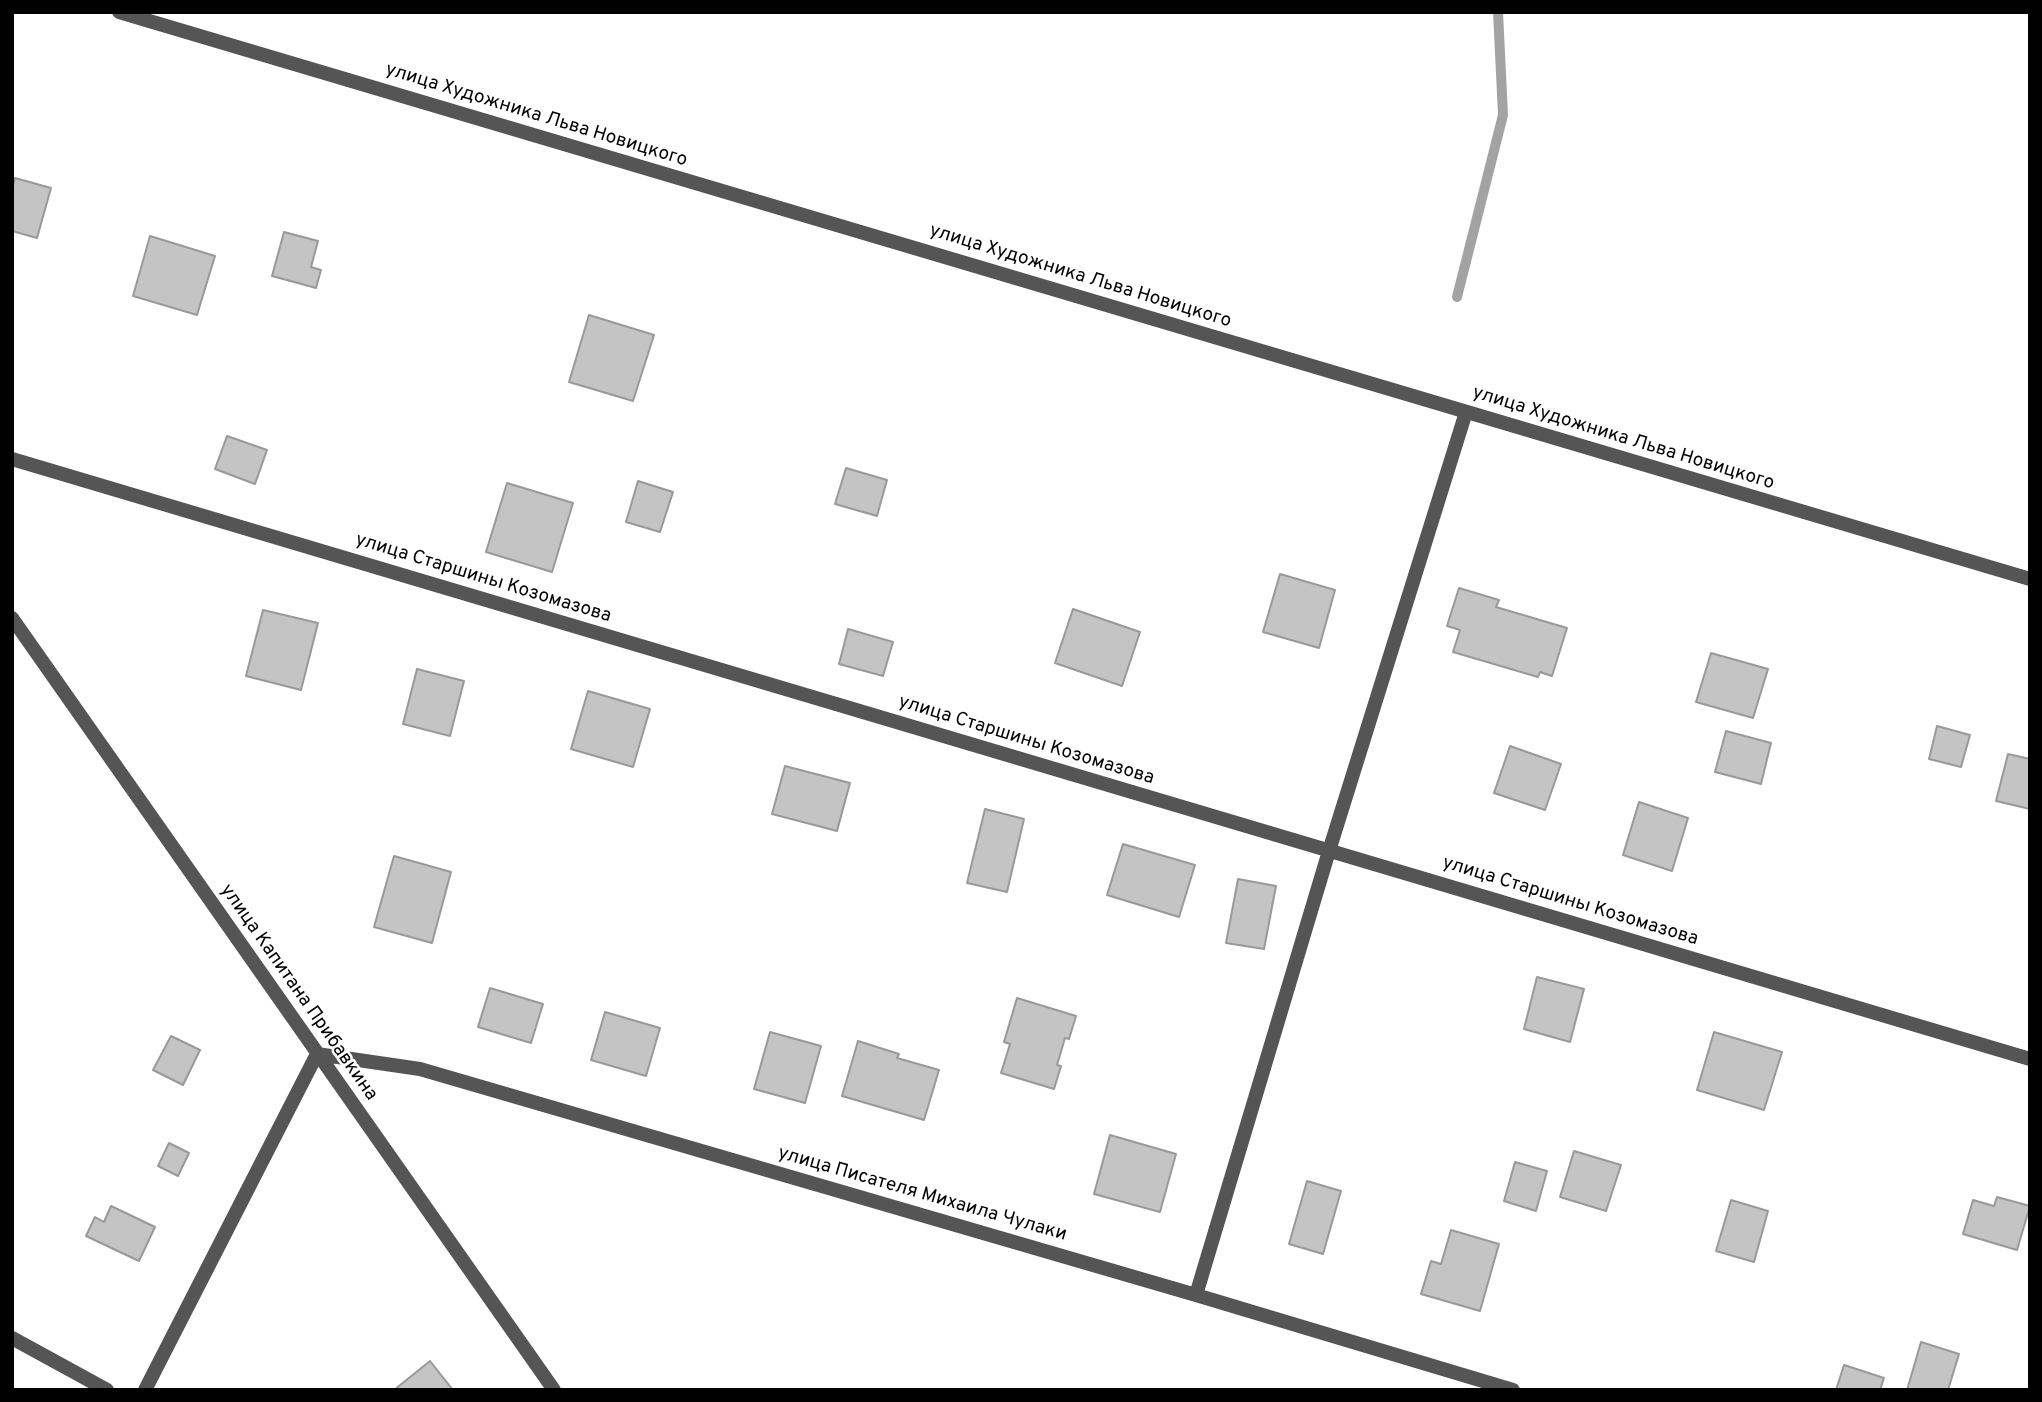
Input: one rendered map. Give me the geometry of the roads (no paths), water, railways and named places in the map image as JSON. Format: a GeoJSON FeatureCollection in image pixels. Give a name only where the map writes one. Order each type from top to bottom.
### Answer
{"type":"FeatureCollection","features":[{"type":"Feature","properties":{"kind":"street","name":"улица Художника Льва Новицкого"},"geometry":{"type":"LineString","coordinates":[[119,12],[2030,579]]}},
{"type":"Feature","properties":{"kind":"street"},"geometry":{"type":"LineString","coordinates":[[1196,1295],[1329,851],[1466,412]]}},
{"type":"Feature","properties":{"kind":"street","name":"улица Старшины Козомазова"},"geometry":{"type":"LineString","coordinates":[[12,459],[2030,1059]]}},
{"type":"Feature","properties":{"kind":"street","name":"улица Капитана Прибавкина"},"geometry":{"type":"LineString","coordinates":[[12,618],[554,1390]]}},
{"type":"Feature","properties":{"kind":"street"},"geometry":{"type":"LineString","coordinates":[[145,1390],[317,1054]]}},
{"type":"Feature","properties":{"kind":"street","name":"улица Писателя Михаила Чулаки"},"geometry":{"type":"LineString","coordinates":[[317,1054],[420,1069],[1513,1390]]}},
{"type":"Feature","properties":{"kind":"street"},"geometry":{"type":"LineString","coordinates":[[12,1338],[107,1390]]}},
{"type":"Feature","properties":{"kind":"waterway"},"geometry":{"type":"LineString","coordinates":[[1457,297],[1503,115],[1498,12]]}}]}
